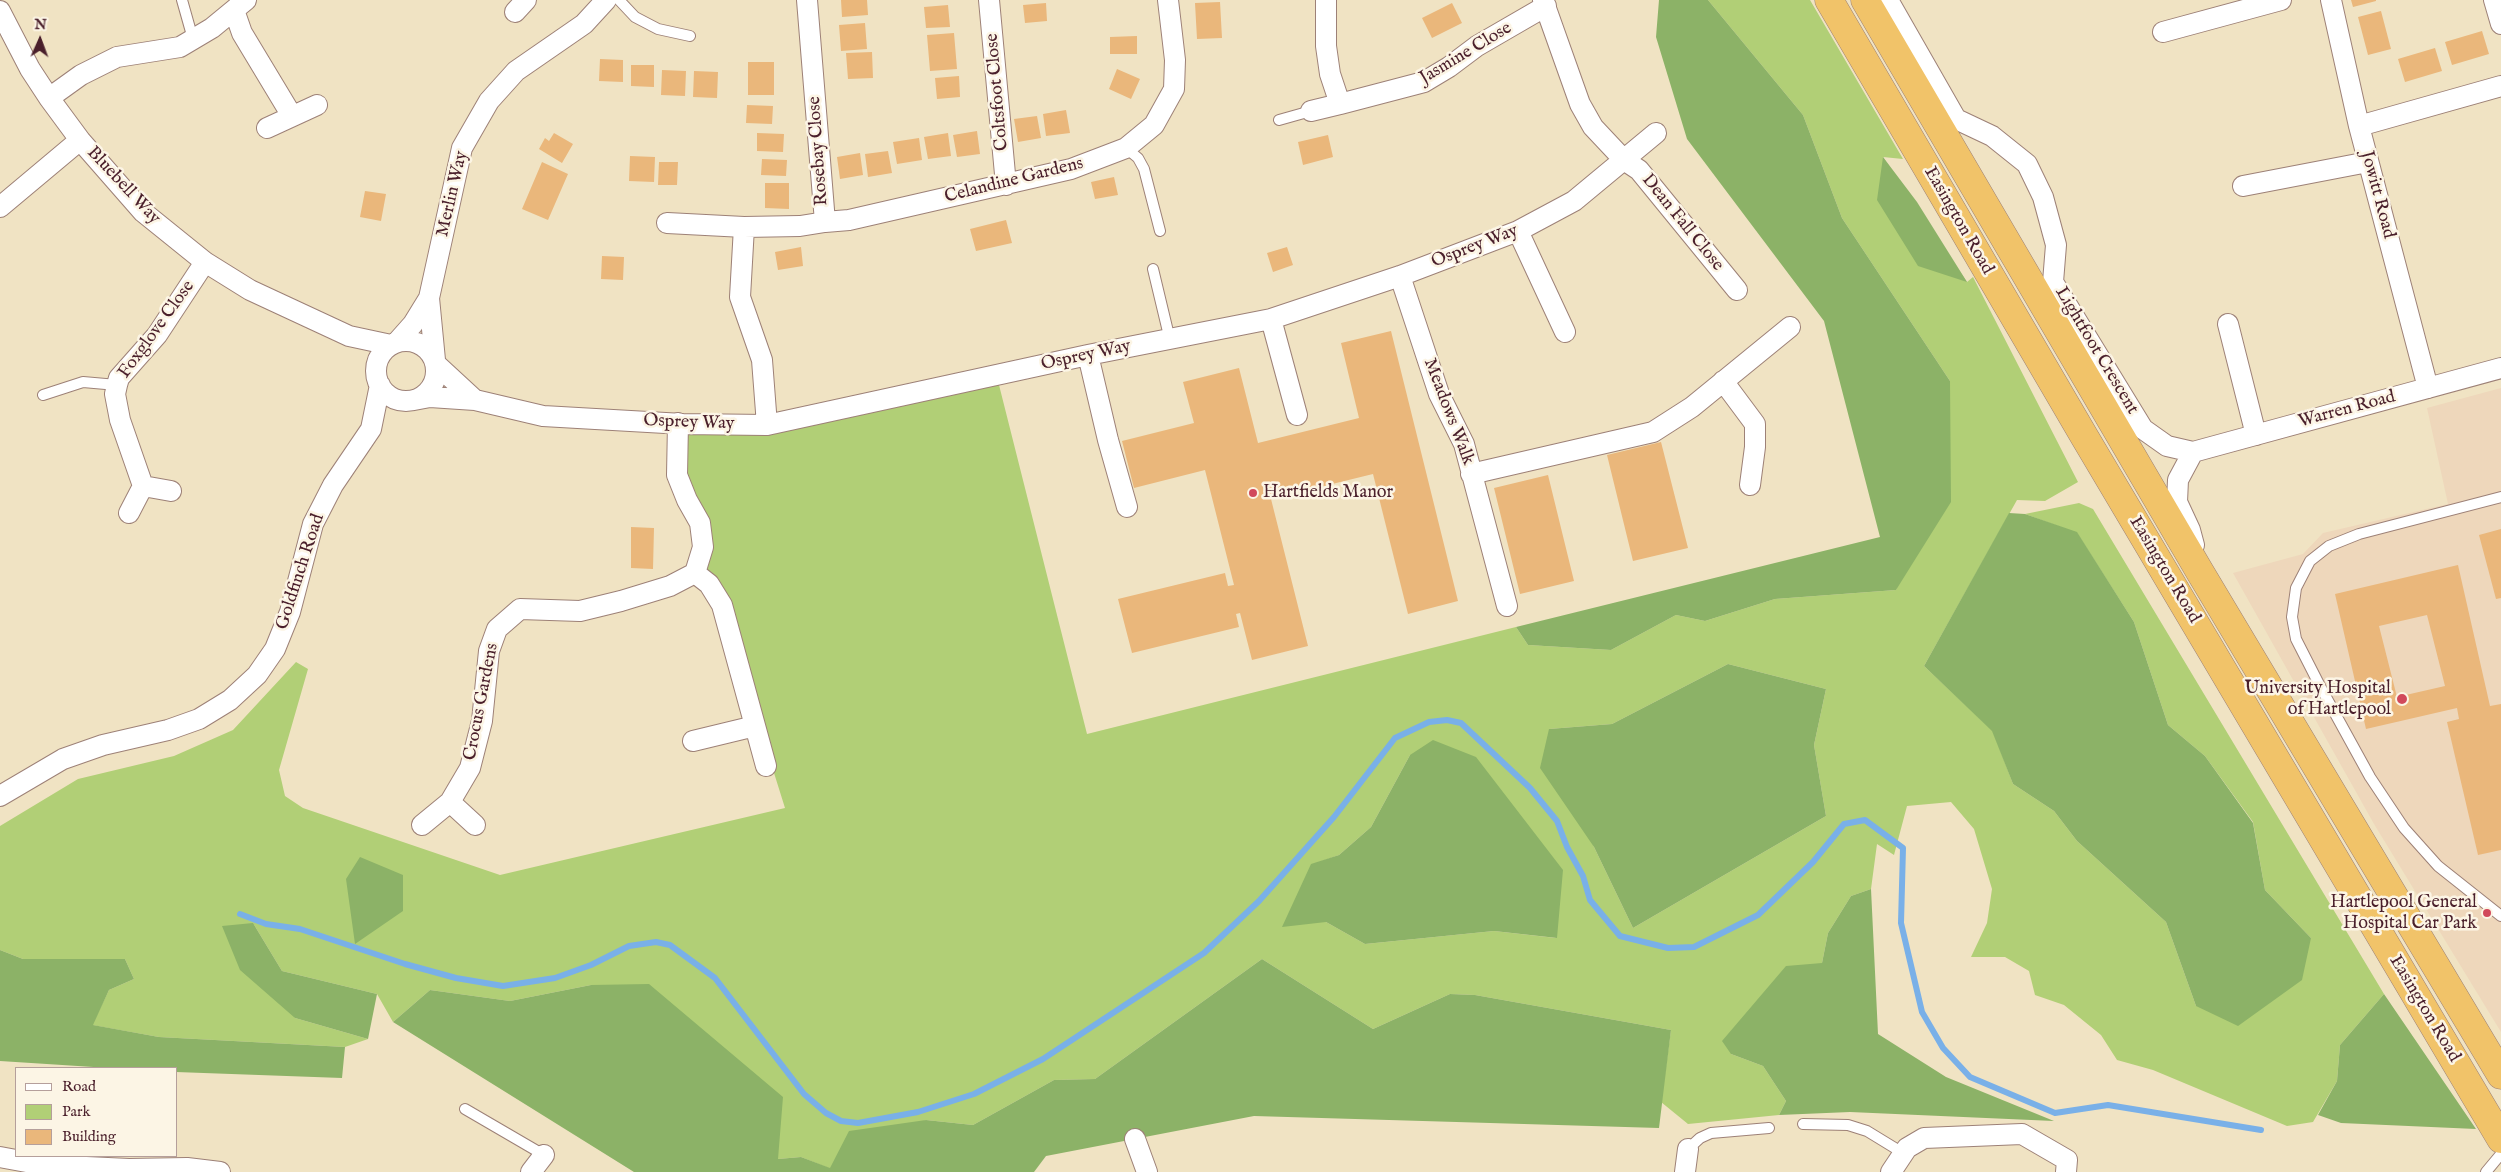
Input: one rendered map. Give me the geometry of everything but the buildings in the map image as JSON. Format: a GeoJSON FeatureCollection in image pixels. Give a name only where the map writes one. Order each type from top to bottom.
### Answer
{"type":"FeatureCollection","features":[{"type":"Feature","properties":{"kind":"highway","name":"Easington Road"},"geometry":{"type":"LineString","coordinates":[[1829,0],[2084,436],[2501,1139]]}},
{"type":"Feature","properties":{"kind":"highway","name":"Easington Road"},"geometry":{"type":"LineString","coordinates":[[1865,0],[2200,572],[2501,1075]]}},
{"type":"Feature","properties":{"kind":"street","name":"Merlin Way"},"geometry":{"type":"LineString","coordinates":[[435,362],[430,298],[462,148],[489,101],[516,71],[584,24],[606,0]]}},
{"type":"Feature","properties":{"kind":"street","name":"Rosebay Close"},"geometry":{"type":"LineString","coordinates":[[744,228],[800,226],[825,222],[807,0]]}},
{"type":"Feature","properties":{"kind":"street","name":"Coltsfoot Close"},"geometry":{"type":"LineString","coordinates":[[989,0],[1006,184]]}},
{"type":"Feature","properties":{"kind":"street","name":"Celandine Gardens"},"geometry":{"type":"LineString","coordinates":[[825,222],[849,220],[1071,169],[1126,148],[1154,125],[1174,89],[1175,60],[1168,0]]}},
{"type":"Feature","properties":{"kind":"street"},"geometry":{"type":"LineString","coordinates":[[1326,0],[1326,46],[1330,74],[1340,104]]}},
{"type":"Feature","properties":{"kind":"street","name":"Lightfoot Crescent"},"geometry":{"type":"LineString","coordinates":[[1888,0],[1956,119],[1992,136],[2027,164],[2043,197],[2056,244],[2054,282],[2144,429],[2167,446],[2193,452]]}},
{"type":"Feature","properties":{"kind":"street"},"geometry":{"type":"LineString","coordinates":[[2163,32],[2282,0]]}},
{"type":"Feature","properties":{"kind":"street","name":"Jowitt Road"},"geometry":{"type":"LineString","coordinates":[[2331,0],[2359,126],[2428,388]]}},
{"type":"Feature","properties":{"kind":"street"},"geometry":{"type":"LineString","coordinates":[[2494,0],[2501,24]]}},
{"type":"Feature","properties":{"kind":"street","name":"Jasmine Close"},"geometry":{"type":"LineString","coordinates":[[1311,111],[1424,82],[1544,3]]}},
{"type":"Feature","properties":{"kind":"street","name":"Dean Fall Close"},"geometry":{"type":"LineString","coordinates":[[1544,3],[1580,104],[1593,127],[1624,160],[1639,170],[1737,290]]}},
{"type":"Feature","properties":{"kind":"street"},"geometry":{"type":"LineString","coordinates":[[50,98],[81,75],[117,57],[180,47],[212,28],[240,5]]}},
{"type":"Feature","properties":{"kind":"street"},"geometry":{"type":"LineString","coordinates":[[240,5],[242,33],[292,116]]}},
{"type":"Feature","properties":{"kind":"street","name":"Bluebell Way"},"geometry":{"type":"LineString","coordinates":[[0,11],[30,69],[50,98],[80,140],[143,212],[205,262],[250,290],[349,336],[394,344]]}},
{"type":"Feature","properties":{"kind":"street"},"geometry":{"type":"LineString","coordinates":[[2359,126],[2501,86]]}},
{"type":"Feature","properties":{"kind":"street"},"geometry":{"type":"LineString","coordinates":[[267,128],[317,105]]}},
{"type":"Feature","properties":{"kind":"street","name":"Osprey Way"},"geometry":{"type":"LineString","coordinates":[[411,400],[430,397],[475,400],[543,416],[767,425],[1088,355],[1271,319],[1400,276],[1518,231],[1574,201],[1656,133]]}},
{"type":"Feature","properties":{"kind":"street"},"geometry":{"type":"LineString","coordinates":[[0,207],[80,140]]}},
{"type":"Feature","properties":{"kind":"street"},"geometry":{"type":"LineString","coordinates":[[2243,186],[2368,162]]}},
{"type":"Feature","properties":{"kind":"street"},"geometry":{"type":"LineString","coordinates":[[667,223],[744,228],[740,297],[762,360],[767,425]]}},
{"type":"Feature","properties":{"kind":"street"},"geometry":{"type":"LineString","coordinates":[[1518,231],[1564,332]]}},
{"type":"Feature","properties":{"kind":"street","name":"Foxglove Close"},"geometry":{"type":"LineString","coordinates":[[143,486],[120,420],[116,402],[117,385],[119,378],[157,334],[205,262]]}},
{"type":"Feature","properties":{"kind":"street","name":"Meadows Walk"},"geometry":{"type":"LineString","coordinates":[[1400,276],[1439,394],[1464,444],[1507,606]]}},
{"type":"Feature","properties":{"kind":"street","name":"Merlin Way"},"geometry":{"type":"LineString","coordinates":[[394,344],[414,324],[430,298]]}},
{"type":"Feature","properties":{"kind":"street"},"geometry":{"type":"LineString","coordinates":[[1271,319],[1297,415]]}},
{"type":"Feature","properties":{"kind":"street"},"geometry":{"type":"LineString","coordinates":[[2228,324],[2256,434]]}},
{"type":"Feature","properties":{"kind":"street"},"geometry":{"type":"LineString","coordinates":[[1471,474],[1653,432],[1692,407],[1723,380],[1790,328]]}},
{"type":"Feature","properties":{"kind":"street"},"geometry":{"type":"LineString","coordinates":[[349,336],[379,381],[394,398],[411,400],[430,389],[435,381],[435,362],[429,350],[420,344],[406,340],[394,344],[379,358],[379,381]]}},
{"type":"Feature","properties":{"kind":"street"},"geometry":{"type":"LineString","coordinates":[[1088,355],[1108,440],[1127,507]]}},
{"type":"Feature","properties":{"kind":"street","name":"Osprey Way"},"geometry":{"type":"LineString","coordinates":[[435,362],[475,400]]}},
{"type":"Feature","properties":{"kind":"street","name":"Warren Road"},"geometry":{"type":"LineString","coordinates":[[2193,452],[2501,368]]}},
{"type":"Feature","properties":{"kind":"street"},"geometry":{"type":"LineString","coordinates":[[1723,380],[1755,424],[1755,447],[1750,485]]}},
{"type":"Feature","properties":{"kind":"street","name":"Goldfinch Road"},"geometry":{"type":"LineString","coordinates":[[371,428],[379,381]]}},
{"type":"Feature","properties":{"kind":"street","name":"Goldfinch Road"},"geometry":{"type":"LineString","coordinates":[[0,796],[62,759],[103,745],[168,730],[199,719],[230,700],[257,675],[275,648],[290,612],[313,524],[333,485],[371,428],[411,400]]}},
{"type":"Feature","properties":{"kind":"street"},"geometry":{"type":"LineString","coordinates":[[678,422],[677,475],[687,500],[700,523],[703,547],[695,573],[709,584],[722,605],[766,766]]}},
{"type":"Feature","properties":{"kind":"street"},"geometry":{"type":"LineString","coordinates":[[2193,452],[2178,480],[2177,502],[2190,530],[2200,572]]}},
{"type":"Feature","properties":{"kind":"street"},"geometry":{"type":"LineString","coordinates":[[129,513],[143,486],[171,491]]}},
{"type":"Feature","properties":{"kind":"street","name":"Crocus Gardens"},"geometry":{"type":"LineString","coordinates":[[422,825],[450,802],[470,768],[482,721],[489,651],[497,629],[520,609],[580,611],[670,586],[695,573]]}},
{"type":"Feature","properties":{"kind":"street"},"geometry":{"type":"LineString","coordinates":[[693,741],[755,726]]}},
{"type":"Feature","properties":{"kind":"street"},"geometry":{"type":"LineString","coordinates":[[450,802],[476,824]]}},
{"type":"Feature","properties":{"kind":"street"},"geometry":{"type":"LineString","coordinates":[[1892,1172],[1902,1153],[1924,1138],[2022,1134],[2066,1160],[2066,1172]]}},
{"type":"Feature","properties":{"kind":"street"},"geometry":{"type":"LineString","coordinates":[[1135,1139],[1148,1172]]}},
{"type":"Feature","properties":{"kind":"street"},"geometry":{"type":"LineString","coordinates":[[1685,1172],[1688,1149]]}},
{"type":"Feature","properties":{"kind":"street"},"geometry":{"type":"LineString","coordinates":[[531,1172],[544,1155]]}},
{"type":"Feature","properties":{"kind":"street"},"geometry":{"type":"LineString","coordinates":[[0,1158],[43,1169],[187,1168],[220,1172]]}},
{"type":"Feature","properties":{"kind":"lane"},"geometry":{"type":"LineString","coordinates":[[182,0],[193,39]]}},
{"type":"Feature","properties":{"kind":"lane"},"geometry":{"type":"LineString","coordinates":[[619,0],[635,17],[658,29],[690,36]]}},
{"type":"Feature","properties":{"kind":"lane"},"geometry":{"type":"LineString","coordinates":[[1280,120],[1311,111]]}},
{"type":"Feature","properties":{"kind":"lane"},"geometry":{"type":"LineString","coordinates":[[1126,148],[1138,158],[1144,169],[1160,231]]}},
{"type":"Feature","properties":{"kind":"lane"},"geometry":{"type":"LineString","coordinates":[[1153,270],[1170,340]]}},
{"type":"Feature","properties":{"kind":"lane"},"geometry":{"type":"LineString","coordinates":[[43,395],[83,382],[117,385]]}},
{"type":"Feature","properties":{"kind":"lane"},"geometry":{"type":"LineString","coordinates":[[2501,497],[2359,534],[2328,546],[2310,561],[2296,588],[2292,617],[2296,639],[2321,688],[2370,777],[2404,828],[2438,866],[2501,916]]}},
{"type":"Feature","properties":{"kind":"lane"},"geometry":{"type":"LineString","coordinates":[[465,1109],[544,1155]]}},
{"type":"Feature","properties":{"kind":"lane"},"geometry":{"type":"LineString","coordinates":[[1803,1124],[1848,1125],[1867,1131],[1902,1153]]}},
{"type":"Feature","properties":{"kind":"lane"},"geometry":{"type":"LineString","coordinates":[[1688,1149],[1700,1138],[1711,1132],[1769,1128]]}},
{"type":"Feature","properties":{"kind":"lane"},"geometry":{"type":"LineString","coordinates":[[2486,1172],[2501,1154]]}},
{"type":"Feature","properties":{"kind":"shaded area","name":"University Hospital of Hartlepool"},"geometry":{"type":"Polygon","coordinates":[[[2501,388],[2501,1032],[2374,824],[2233,573],[2303,554],[2323,533],[2448,504],[2427,408],[2501,388]]]}},
{"type":"Feature","properties":{"kind":"green space"},"geometry":{"type":"Polygon","coordinates":[[[1659,0],[1708,0],[1803,115],[1842,218],[1950,381],[1951,502],[1896,590],[1775,599],[1705,621],[1676,615],[1611,650],[1528,645],[1516,627],[1880,537],[1824,321],[1687,139],[1656,37],[1659,0]]]}},
{"type":"Feature","properties":{"kind":"green space"},"geometry":{"type":"Polygon","coordinates":[[[1708,0],[1810,0],[1903,159],[1883,157],[1967,282],[1973,277],[2078,482],[2045,501],[2017,500],[1924,666],[1993,731],[2013,784],[2054,811],[2077,841],[2166,922],[2196,1006],[2311,938],[2265,890],[2253,822],[2205,756],[2168,725],[2134,622],[2077,533],[2025,514],[2079,503],[2093,509],[2384,994],[2340,1045],[2337,1081],[2313,1122],[2287,1126],[2153,1070],[2117,1060],[2101,1035],[2064,1005],[2035,995],[2029,971],[2005,957],[1971,957],[1987,923],[1992,889],[1974,829],[1951,802],[1907,806],[1894,855],[1877,844],[1871,889],[1851,896],[1828,933],[1822,963],[1731,1054],[1763,1066],[1786,1101],[1779,1115],[1688,1124],[1661,1102],[1671,1030],[1475,995],[1450,994],[1373,1029],[1262,959],[1095,1079],[1054,1080],[973,1125],[926,1120],[831,1169],[801,1157],[778,1159],[591,985],[510,1001],[430,990],[393,1022],[377,994],[282,971],[253,923],[295,1018],[368,1039],[345,1047],[159,1037],[92,1025],[109,990],[134,979],[125,959],[23,959],[0,950],[0,826],[78,779],[174,756],[233,730],[296,662],[308,669],[279,770],[285,796],[303,808],[500,875],[785,808],[759,725],[698,572],[706,546],[681,474],[683,424],[767,430],[998,381],[1087,734],[1516,627],[1528,645],[1611,650],[1676,615],[1705,621],[1775,599],[1896,590],[1950,381],[1842,218],[1803,115],[1708,0]],[[1728,664],[1612,724],[1549,729],[1594,847],[1633,928],[1826,816],[1814,745],[1826,689],[1728,664]],[[1410,755],[1371,827],[1339,855],[1311,865],[1326,922],[1365,944],[1494,931],[1556,938],[1410,755]]]}},
{"type":"Feature","properties":{"kind":"green space"},"geometry":{"type":"Polygon","coordinates":[[[1883,157],[1917,202],[1967,282],[1918,266],[1877,200],[1883,157]]]}},
{"type":"Feature","properties":{"kind":"green space"},"geometry":{"type":"Polygon","coordinates":[[[2009,513],[2025,514],[2077,532],[2134,622],[2168,725],[2205,756],[2253,823],[2265,890],[2311,938],[2302,980],[2238,1026],[2196,1006],[2166,922],[2077,841],[2054,811],[2013,784],[1992,731],[1924,666],[2009,513]]]}},
{"type":"Feature","properties":{"kind":"green space"},"geometry":{"type":"Polygon","coordinates":[[[1728,664],[1826,689],[1814,745],[1826,816],[1633,928],[1594,847],[1540,768],[1549,729],[1612,724],[1728,664]]]}},
{"type":"Feature","properties":{"kind":"green space"},"geometry":{"type":"Polygon","coordinates":[[[1433,740],[1476,757],[1563,870],[1557,938],[1494,931],[1365,944],[1326,922],[1282,927],[1311,864],[1339,855],[1371,827],[1410,755],[1433,740]]]}},
{"type":"Feature","properties":{"kind":"green space"},"geometry":{"type":"Polygon","coordinates":[[[360,857],[403,875],[403,911],[355,944],[346,879],[360,857]]]}},
{"type":"Feature","properties":{"kind":"green space"},"geometry":{"type":"Polygon","coordinates":[[[1871,889],[1878,1034],[1946,1077],[2054,1121],[1850,1112],[1779,1115],[1786,1101],[1763,1066],[1731,1054],[1722,1041],[1786,966],[1822,963],[1828,933],[1851,896],[1871,889]]]}},
{"type":"Feature","properties":{"kind":"green space"},"geometry":{"type":"Polygon","coordinates":[[[253,923],[282,971],[377,994],[368,1039],[295,1018],[240,970],[222,926],[253,923]]]}},
{"type":"Feature","properties":{"kind":"green space"},"geometry":{"type":"Polygon","coordinates":[[[0,950],[23,959],[125,959],[134,979],[109,990],[93,1025],[159,1037],[345,1047],[342,1078],[178,1072],[178,1067],[93,1067],[0,1061],[0,950]]]}},
{"type":"Feature","properties":{"kind":"green space"},"geometry":{"type":"Polygon","coordinates":[[[1262,959],[1373,1029],[1450,994],[1475,995],[1671,1030],[1659,1128],[1254,1116],[1046,1156],[1034,1172],[634,1172],[393,1022],[430,990],[510,1001],[591,985],[649,984],[783,1097],[778,1159],[801,1157],[830,1168],[849,1131],[926,1120],[973,1125],[1054,1080],[1095,1079],[1262,959]]]}},
{"type":"Feature","properties":{"kind":"green space"},"geometry":{"type":"Polygon","coordinates":[[[2384,994],[2476,1129],[2341,1123],[2318,1115],[2337,1081],[2340,1045],[2384,994]]]}},
{"type":"Feature","properties":{"kind":"waterway"},"geometry":{"type":"LineString","coordinates":[[240,914],[266,924],[300,929],[405,964],[456,978],[503,986],[555,978],[591,965],[629,946],[656,942],[670,945],[715,978],[804,1094],[826,1113],[841,1121],[858,1123],[918,1112],[974,1094],[1043,1059],[1204,953],[1259,901],[1334,817],[1395,738],[1429,722],[1447,720],[1461,723],[1530,788],[1557,821],[1567,847],[1583,876],[1590,900],[1620,936],[1668,948],[1694,947],[1758,915],[1813,862],[1844,824],[1865,820],[1903,848],[1901,923],[1922,1012],[1943,1048],[1970,1077],[2055,1113],[2108,1105],[2261,1130]]}},
{"type":"Feature","properties":{"kind":"place","name":"Hartfields Manor"},"geometry":{"type":"Point","coordinates":[1253,493]}},
{"type":"Feature","properties":{"kind":"place","name":"University Hospital of Hartlepool"},"geometry":{"type":"Point","coordinates":[2402,699]}},
{"type":"Feature","properties":{"kind":"place","name":"Hartlepool General Hospital Car Park"},"geometry":{"type":"Point","coordinates":[2487,913]}}]}
